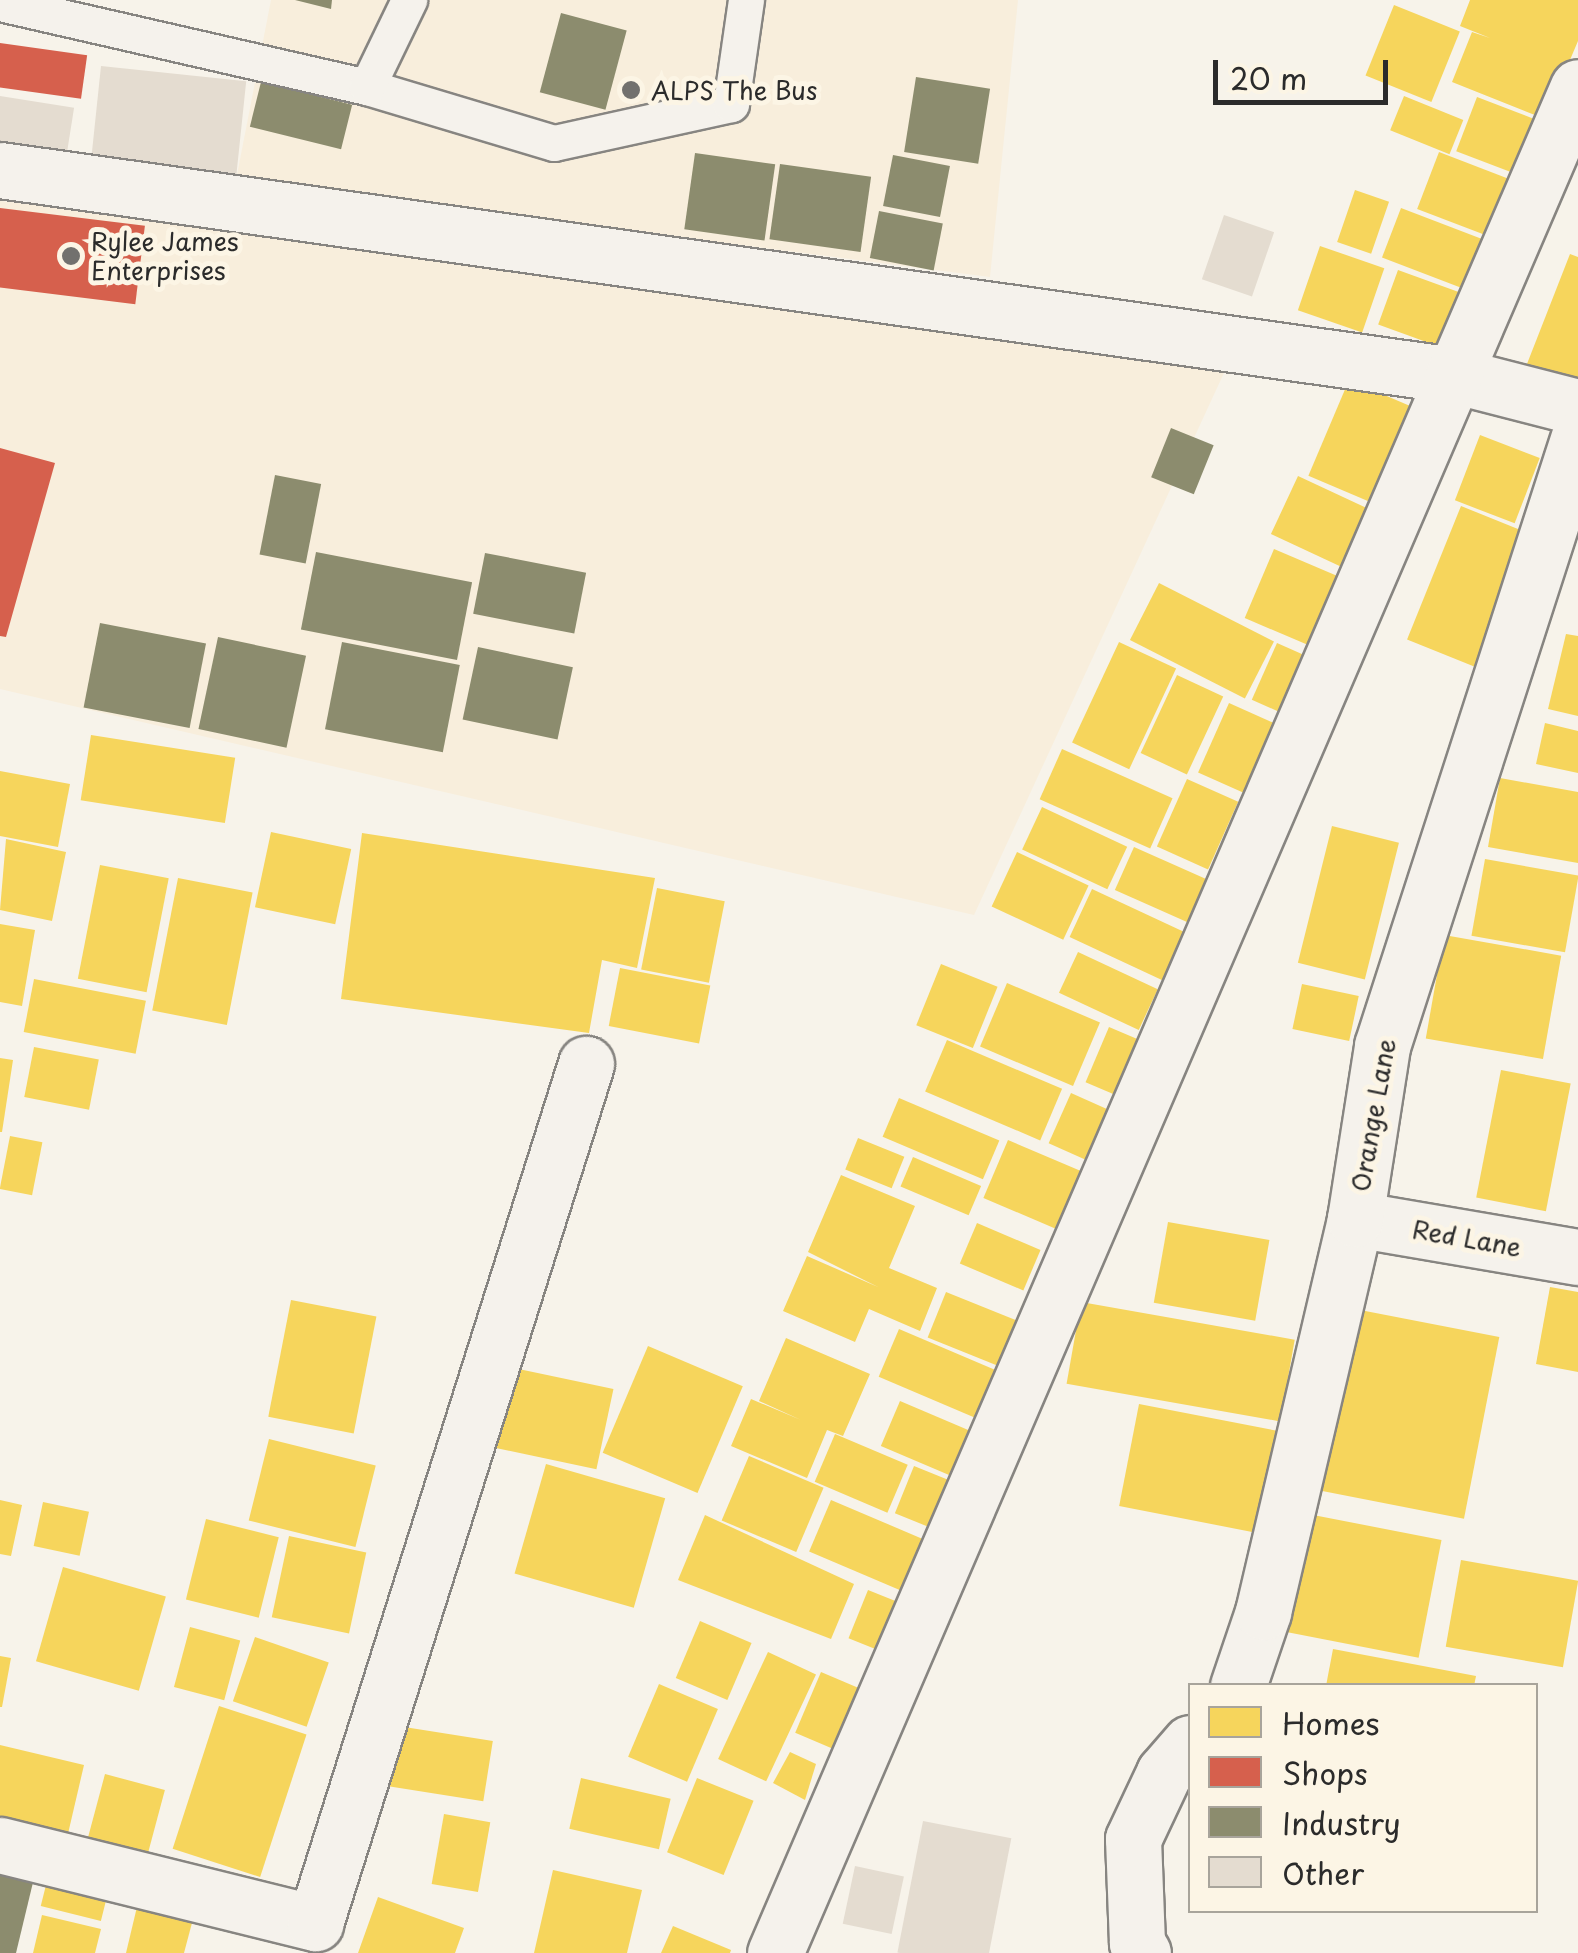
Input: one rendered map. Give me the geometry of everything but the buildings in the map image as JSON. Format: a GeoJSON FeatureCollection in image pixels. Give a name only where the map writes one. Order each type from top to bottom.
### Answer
{"type":"FeatureCollection","features":[{"type":"Feature","properties":{"kind":"street"},"geometry":{"type":"LineString","coordinates":[[775,1953],[1578,88]]}},
{"type":"Feature","properties":{"kind":"street"},"geometry":{"type":"LineString","coordinates":[[0,170],[1453,376],[1578,406]]}},
{"type":"Feature","properties":{"kind":"street","name":"Orange Lane"},"geometry":{"type":"LineString","coordinates":[[1239,1683],[1263,1612],[1356,1219],[1382,1046],[1578,439]]}},
{"type":"Feature","properties":{"kind":"street"},"geometry":{"type":"LineString","coordinates":[[0,1844],[315,1923],[586,1064]]}},
{"type":"Feature","properties":{"kind":"street","name":"Red Lane"},"geometry":{"type":"LineString","coordinates":[[1356,1219],[1578,1256]]}},
{"type":"Feature","properties":{"kind":"street"},"geometry":{"type":"LineString","coordinates":[[1143,1953],[1136,1943],[1134,1839],[1164,1774],[1188,1745]]}},
{"type":"Feature","properties":{"kind":"lane"},"geometry":{"type":"LineString","coordinates":[[366,87],[409,0]]}},
{"type":"Feature","properties":{"kind":"lane"},"geometry":{"type":"LineString","coordinates":[[0,3],[366,87],[554,142],[732,104],[746,0]]}},
{"type":"Feature","properties":{"kind":"shaded area","name":"ALPS The Bus"},"geometry":{"type":"Polygon","coordinates":[[[271,0],[1018,0],[990,277],[236,180],[271,0]]]}},
{"type":"Feature","properties":{"kind":"shaded area"},"geometry":{"type":"Polygon","coordinates":[[[0,201],[175,218],[1229,362],[974,915],[0,689],[0,201]]]}},
{"type":"Feature","properties":{"kind":"place","name":"ALPS The Bus"},"geometry":{"type":"Point","coordinates":[631,90]}},
{"type":"Feature","properties":{"kind":"place","name":"Rylee James Enterprises"},"geometry":{"type":"Point","coordinates":[71,256]}}]}
